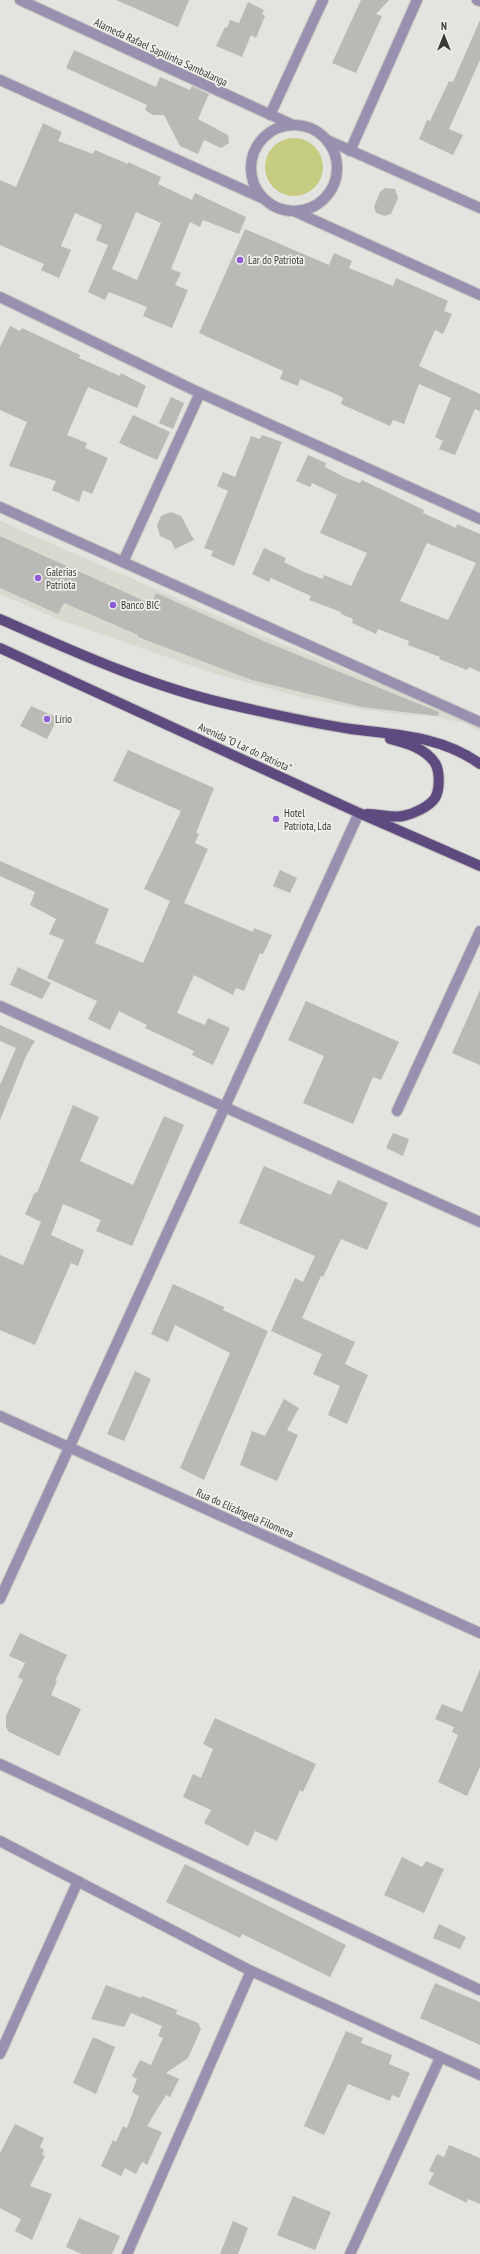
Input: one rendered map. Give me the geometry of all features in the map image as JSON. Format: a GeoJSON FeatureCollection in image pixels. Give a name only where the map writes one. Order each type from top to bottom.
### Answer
{"type":"FeatureCollection","features":[{"type":"Feature","properties":{"kind":"main road"},"geometry":{"type":"LineString","coordinates":[[0,619],[112,666],[188,694],[232,705],[349,728],[407,743],[425,753],[436,764],[439,781],[435,798],[422,809],[402,816],[359,813]]}},
{"type":"Feature","properties":{"kind":"main road","name":"Avenida \"O Lar do Patriota\""},"geometry":{"type":"LineString","coordinates":[[0,648],[359,813],[480,866]]}},
{"type":"Feature","properties":{"kind":"main road"},"geometry":{"type":"LineString","coordinates":[[349,728],[416,736],[445,745],[480,764]]}},
{"type":"Feature","properties":{"kind":"street","name":"Alameda Rafael Sapilinha Sambalanga"},"geometry":{"type":"LineString","coordinates":[[20,0],[292,125],[310,128],[327,140],[350,151],[480,208]]}},
{"type":"Feature","properties":{"kind":"street"},"geometry":{"type":"LineString","coordinates":[[270,115],[323,0]]}},
{"type":"Feature","properties":{"kind":"street"},"geometry":{"type":"LineString","coordinates":[[350,151],[417,0]]}},
{"type":"Feature","properties":{"kind":"street","name":"Alameda Rafael Sapilinha Sambalanga"},"geometry":{"type":"LineString","coordinates":[[0,80],[262,198],[274,207],[294,211],[303,211],[316,206],[326,197],[334,185],[337,172],[336,158],[327,140]]}},
{"type":"Feature","properties":{"kind":"street","name":"Alameda Rafael Sapilinha Sambalanga"},"geometry":{"type":"LineString","coordinates":[[262,198],[253,186],[250,171],[251,156],[258,143],[268,132],[282,126],[292,125]]}},
{"type":"Feature","properties":{"kind":"street","name":"Alameda Rafael Sapilinha Sambalanga"},"geometry":{"type":"LineString","coordinates":[[294,211],[480,295]]}},
{"type":"Feature","properties":{"kind":"street"},"geometry":{"type":"LineString","coordinates":[[0,298],[200,393],[480,519]]}},
{"type":"Feature","properties":{"kind":"street"},"geometry":{"type":"LineString","coordinates":[[123,562],[200,393]]}},
{"type":"Feature","properties":{"kind":"street"},"geometry":{"type":"LineString","coordinates":[[0,507],[480,722]]}},
{"type":"Feature","properties":{"kind":"street"},"geometry":{"type":"LineString","coordinates":[[0,1599],[359,813]]}},
{"type":"Feature","properties":{"kind":"street"},"geometry":{"type":"LineString","coordinates":[[397,1111],[480,931]]}},
{"type":"Feature","properties":{"kind":"street"},"geometry":{"type":"LineString","coordinates":[[0,1006],[480,1222]]}},
{"type":"Feature","properties":{"kind":"street","name":"Rua do Elizângela Filomena"},"geometry":{"type":"LineString","coordinates":[[0,1416],[480,1633]]}},
{"type":"Feature","properties":{"kind":"street"},"geometry":{"type":"LineString","coordinates":[[0,1764],[480,1990]]}},
{"type":"Feature","properties":{"kind":"street"},"geometry":{"type":"LineString","coordinates":[[0,1841],[251,1971],[480,2075]]}},
{"type":"Feature","properties":{"kind":"street"},"geometry":{"type":"LineString","coordinates":[[0,2054],[78,1882]]}},
{"type":"Feature","properties":{"kind":"street"},"geometry":{"type":"LineString","coordinates":[[127,2254],[251,1971]]}},
{"type":"Feature","properties":{"kind":"street"},"geometry":{"type":"LineString","coordinates":[[350,2254],[440,2058]]}},
{"type":"Feature","properties":{"kind":"shaded area"},"geometry":{"type":"Polygon","coordinates":[[[0,521],[270,639],[469,720],[480,725],[480,732],[467,724],[434,716],[406,715],[366,710],[305,698],[219,675],[63,621],[0,594],[0,521]]]}},
{"type":"Feature","properties":{"kind":"green space"},"geometry":{"type":"Polygon","coordinates":[[[288,138],[300,138],[315,146],[323,161],[323,173],[315,188],[300,196],[288,196],[273,188],[265,173],[265,161],[273,146],[288,138]]]}},
{"type":"Feature","properties":{"kind":"building"},"geometry":{"type":"Polygon","coordinates":[[[116,0],[189,0],[178,27],[116,0]]]}},
{"type":"Feature","properties":{"kind":"building"},"geometry":{"type":"Polygon","coordinates":[[[361,0],[389,0],[376,14],[382,16],[356,73],[332,63],[361,0]]]}},
{"type":"Feature","properties":{"kind":"building"},"geometry":{"type":"Polygon","coordinates":[[[248,2],[264,10],[262,14],[265,16],[256,38],[251,35],[242,57],[216,46],[230,20],[239,23],[248,2]]]}},
{"type":"Feature","properties":{"kind":"building"},"geometry":{"type":"Polygon","coordinates":[[[480,20],[480,60],[449,129],[463,135],[453,155],[419,139],[427,120],[430,121],[449,81],[453,82],[480,20]]]}},
{"type":"Feature","properties":{"kind":"building"},"geometry":{"type":"Polygon","coordinates":[[[74,50],[156,87],[160,77],[190,90],[192,86],[209,94],[198,119],[228,135],[229,143],[221,148],[204,140],[198,154],[180,146],[164,115],[153,115],[145,110],[147,105],[66,68],[74,50]]]}},
{"type":"Feature","properties":{"kind":"building"},"geometry":{"type":"Polygon","coordinates":[[[43,123],[62,132],[58,141],[93,154],[95,150],[128,164],[128,162],[161,177],[158,184],[192,200],[195,193],[246,217],[239,234],[203,220],[200,227],[190,222],[171,269],[181,273],[175,285],[188,290],[172,328],[143,316],[147,307],[109,292],[105,300],[88,292],[108,245],[96,240],[102,225],[75,213],[61,246],[71,250],[59,278],[41,270],[44,264],[0,245],[0,180],[16,187],[43,123]],[[136,212],[112,269],[137,280],[161,223],[136,212]]]}},
{"type":"Feature","properties":{"kind":"building"},"geometry":{"type":"Polygon","coordinates":[[[385,188],[395,189],[398,198],[391,214],[385,216],[376,213],[374,207],[380,192],[385,188]]]}},
{"type":"Feature","properties":{"kind":"building"},"geometry":{"type":"Polygon","coordinates":[[[245,229],[329,265],[334,253],[352,261],[349,268],[393,286],[396,278],[448,301],[444,311],[452,314],[443,334],[435,330],[419,366],[480,394],[480,411],[475,409],[455,455],[439,449],[443,441],[435,437],[451,398],[419,384],[404,424],[393,420],[390,426],[341,404],[343,398],[336,394],[300,379],[298,386],[280,379],[283,371],[199,333],[245,229]]]}},
{"type":"Feature","properties":{"kind":"building"},"geometry":{"type":"Polygon","coordinates":[[[10,326],[20,331],[22,328],[80,355],[79,358],[120,376],[121,373],[146,386],[137,408],[88,387],[67,435],[87,443],[85,448],[108,458],[92,494],[83,490],[79,502],[52,490],[56,481],[9,466],[27,422],[0,410],[0,347],[10,326]]]}},
{"type":"Feature","properties":{"kind":"building"},"geometry":{"type":"Polygon","coordinates":[[[171,397],[184,403],[173,429],[159,423],[171,397]]]}},
{"type":"Feature","properties":{"kind":"building"},"geometry":{"type":"Polygon","coordinates":[[[133,415],[170,432],[157,460],[119,443],[133,415]]]}},
{"type":"Feature","properties":{"kind":"building"},"geometry":{"type":"Polygon","coordinates":[[[262,435],[282,442],[234,566],[211,556],[213,551],[204,548],[228,491],[217,486],[223,472],[235,477],[251,436],[260,439],[262,435]]]}},
{"type":"Feature","properties":{"kind":"building"},"geometry":{"type":"Polygon","coordinates":[[[308,455],[326,463],[325,467],[346,478],[360,483],[362,480],[424,510],[423,513],[456,528],[457,524],[480,534],[480,672],[469,667],[467,670],[439,659],[440,657],[408,645],[409,641],[378,629],[376,634],[352,623],[353,619],[341,614],[341,612],[309,600],[311,596],[271,578],[269,582],[252,574],[264,548],[286,558],[284,562],[304,572],[323,579],[324,575],[351,586],[367,553],[320,533],[337,495],[312,483],[310,487],[296,481],[308,455]],[[427,543],[400,601],[448,620],[476,563],[427,543]]]}},
{"type":"Feature","properties":{"kind":"building"},"geometry":{"type":"Polygon","coordinates":[[[171,512],[181,516],[194,540],[175,549],[171,541],[160,536],[157,525],[161,516],[171,512]]]}},
{"type":"Feature","properties":{"kind":"building"},"geometry":{"type":"Polygon","coordinates":[[[0,536],[151,604],[156,593],[268,643],[439,712],[438,716],[362,707],[252,680],[138,637],[138,635],[64,603],[58,614],[0,588],[0,536]]]}},
{"type":"Feature","properties":{"kind":"building"},"geometry":{"type":"Polygon","coordinates":[[[31,706],[58,718],[47,739],[20,726],[31,706]]]}},
{"type":"Feature","properties":{"kind":"building"},"geometry":{"type":"Polygon","coordinates":[[[128,750],[214,788],[196,833],[199,834],[195,843],[208,849],[184,903],[253,932],[254,928],[272,935],[263,954],[260,953],[244,991],[236,988],[233,995],[194,975],[177,1013],[205,1025],[208,1018],[230,1028],[213,1065],[192,1055],[194,1051],[145,1028],[147,1025],[119,1011],[110,1030],[88,1019],[97,1001],[47,978],[64,940],[49,934],[56,919],[30,905],[35,892],[0,876],[0,861],[109,909],[95,943],[143,963],[170,901],[144,889],[181,811],[113,781],[128,750]]]}},
{"type":"Feature","properties":{"kind":"building"},"geometry":{"type":"Polygon","coordinates":[[[280,870],[297,878],[290,893],[273,886],[280,870]]]}},
{"type":"Feature","properties":{"kind":"building"},"geometry":{"type":"Polygon","coordinates":[[[18,967],[51,983],[42,999],[10,985],[18,967]]]}},
{"type":"Feature","properties":{"kind":"building"},"geometry":{"type":"Polygon","coordinates":[[[480,990],[480,1065],[452,1053],[480,990]]]}},
{"type":"Feature","properties":{"kind":"building"},"geometry":{"type":"Polygon","coordinates":[[[306,1001],[399,1042],[381,1080],[373,1077],[353,1124],[303,1103],[324,1056],[288,1040],[306,1001]]]}},
{"type":"Feature","properties":{"kind":"building"},"geometry":{"type":"Polygon","coordinates":[[[0,1025],[35,1041],[27,1054],[0,1120],[0,1085],[16,1048],[0,1041],[0,1025]]]}},
{"type":"Feature","properties":{"kind":"building"},"geometry":{"type":"Polygon","coordinates":[[[73,1105],[99,1117],[80,1161],[133,1185],[164,1116],[184,1125],[132,1246],[96,1231],[101,1220],[63,1204],[51,1235],[84,1250],[78,1266],[71,1263],[35,1345],[0,1330],[0,1255],[23,1265],[41,1222],[25,1214],[35,1192],[37,1193],[73,1105]]]}},
{"type":"Feature","properties":{"kind":"building"},"geometry":{"type":"Polygon","coordinates":[[[393,1133],[409,1139],[403,1156],[386,1148],[393,1133]]]}},
{"type":"Feature","properties":{"kind":"building"},"geometry":{"type":"Polygon","coordinates":[[[264,1166],[331,1195],[338,1180],[388,1203],[367,1250],[341,1239],[323,1277],[321,1276],[302,1318],[355,1342],[345,1364],[368,1375],[347,1424],[328,1415],[340,1386],[313,1374],[322,1354],[271,1331],[295,1278],[303,1282],[315,1256],[239,1223],[264,1166]]]}},
{"type":"Feature","properties":{"kind":"building"},"geometry":{"type":"Polygon","coordinates":[[[173,1284],[224,1307],[223,1310],[268,1331],[204,1480],[180,1468],[230,1353],[175,1325],[168,1342],[151,1334],[173,1284]]]}},
{"type":"Feature","properties":{"kind":"building"},"geometry":{"type":"Polygon","coordinates":[[[135,1371],[151,1379],[124,1441],[107,1434],[135,1371]]]}},
{"type":"Feature","properties":{"kind":"building"},"geometry":{"type":"Polygon","coordinates":[[[284,1399],[299,1408],[287,1430],[298,1435],[277,1481],[240,1465],[252,1431],[265,1436],[284,1399]]]}},
{"type":"Feature","properties":{"kind":"building"},"geometry":{"type":"Polygon","coordinates":[[[20,1633],[67,1655],[55,1681],[57,1681],[51,1695],[81,1709],[59,1756],[9,1732],[6,1727],[6,1716],[23,1680],[18,1677],[25,1663],[9,1656],[20,1633]]]}},
{"type":"Feature","properties":{"kind":"building"},"geometry":{"type":"Polygon","coordinates":[[[480,1669],[480,1767],[467,1796],[438,1782],[458,1735],[452,1732],[454,1727],[435,1719],[442,1704],[462,1712],[480,1669]]]}},
{"type":"Feature","properties":{"kind":"building"},"geometry":{"type":"Polygon","coordinates":[[[215,1718],[316,1764],[303,1792],[300,1790],[277,1841],[255,1831],[248,1846],[204,1823],[211,1810],[183,1797],[193,1774],[201,1778],[213,1749],[203,1744],[215,1718]]]}},
{"type":"Feature","properties":{"kind":"building"},"geometry":{"type":"Polygon","coordinates":[[[402,1857],[422,1867],[426,1861],[444,1869],[424,1913],[384,1895],[402,1857]]]}},
{"type":"Feature","properties":{"kind":"building"},"geometry":{"type":"Polygon","coordinates":[[[185,1864],[346,1945],[330,1977],[242,1934],[240,1938],[166,1902],[185,1864]]]}},
{"type":"Feature","properties":{"kind":"building"},"geometry":{"type":"Polygon","coordinates":[[[439,1924],[466,1937],[460,1949],[433,1938],[439,1924]]]}},
{"type":"Feature","properties":{"kind":"building"},"geometry":{"type":"Polygon","coordinates":[[[435,1983],[480,2002],[480,2045],[420,2018],[435,1983]]]}},
{"type":"Feature","properties":{"kind":"building"},"geometry":{"type":"Polygon","coordinates":[[[106,1985],[141,1998],[142,1996],[177,2010],[176,2014],[198,2023],[201,2029],[188,2058],[166,2073],[179,2079],[170,2097],[166,2095],[147,2126],[162,2132],[147,2165],[142,2162],[136,2174],[125,2168],[121,2176],[101,2166],[113,2140],[116,2142],[123,2126],[127,2128],[139,2096],[132,2092],[137,2079],[132,2076],[140,2060],[151,2065],[163,2038],[158,2036],[162,2026],[131,2013],[124,2027],[91,2019],[106,1985]]]}},
{"type":"Feature","properties":{"kind":"building"},"geometry":{"type":"Polygon","coordinates":[[[346,2031],[363,2038],[361,2043],[392,2055],[389,2064],[410,2073],[399,2098],[392,2095],[390,2101],[348,2084],[324,2135],[304,2126],[346,2031]]]}},
{"type":"Feature","properties":{"kind":"building"},"geometry":{"type":"Polygon","coordinates":[[[93,2037],[115,2047],[96,2094],[73,2083],[93,2037]]]}},
{"type":"Feature","properties":{"kind":"building"},"geometry":{"type":"Polygon","coordinates":[[[15,2124],[44,2138],[40,2147],[44,2150],[42,2155],[45,2156],[30,2186],[52,2194],[32,2240],[15,2231],[21,2219],[0,2208],[0,2153],[15,2124]]]}},
{"type":"Feature","properties":{"kind":"building"},"geometry":{"type":"Polygon","coordinates":[[[449,2145],[480,2158],[480,2204],[468,2199],[467,2203],[428,2184],[434,2173],[429,2171],[437,2154],[444,2157],[449,2145]]]}},
{"type":"Feature","properties":{"kind":"building"},"geometry":{"type":"Polygon","coordinates":[[[293,2196],[331,2212],[315,2250],[277,2235],[293,2196]]]}},
{"type":"Feature","properties":{"kind":"building"},"geometry":{"type":"Polygon","coordinates":[[[79,2218],[120,2236],[112,2254],[82,2254],[66,2247],[79,2218]]]}},
{"type":"Feature","properties":{"kind":"building"},"geometry":{"type":"Polygon","coordinates":[[[233,2221],[248,2228],[238,2254],[220,2254],[233,2221]]]}},
{"type":"Feature","properties":{"kind":"place","name":"Lar do Patriota"},"geometry":{"type":"Point","coordinates":[240,260]}},
{"type":"Feature","properties":{"kind":"place","name":"Galerias Patriota"},"geometry":{"type":"Point","coordinates":[38,578]}},
{"type":"Feature","properties":{"kind":"place","name":"Banco BIC"},"geometry":{"type":"Point","coordinates":[113,605]}},
{"type":"Feature","properties":{"kind":"place","name":"Lírio"},"geometry":{"type":"Point","coordinates":[47,719]}},
{"type":"Feature","properties":{"kind":"place","name":"Hotel Patriota, Lda"},"geometry":{"type":"Point","coordinates":[276,819]}}]}
